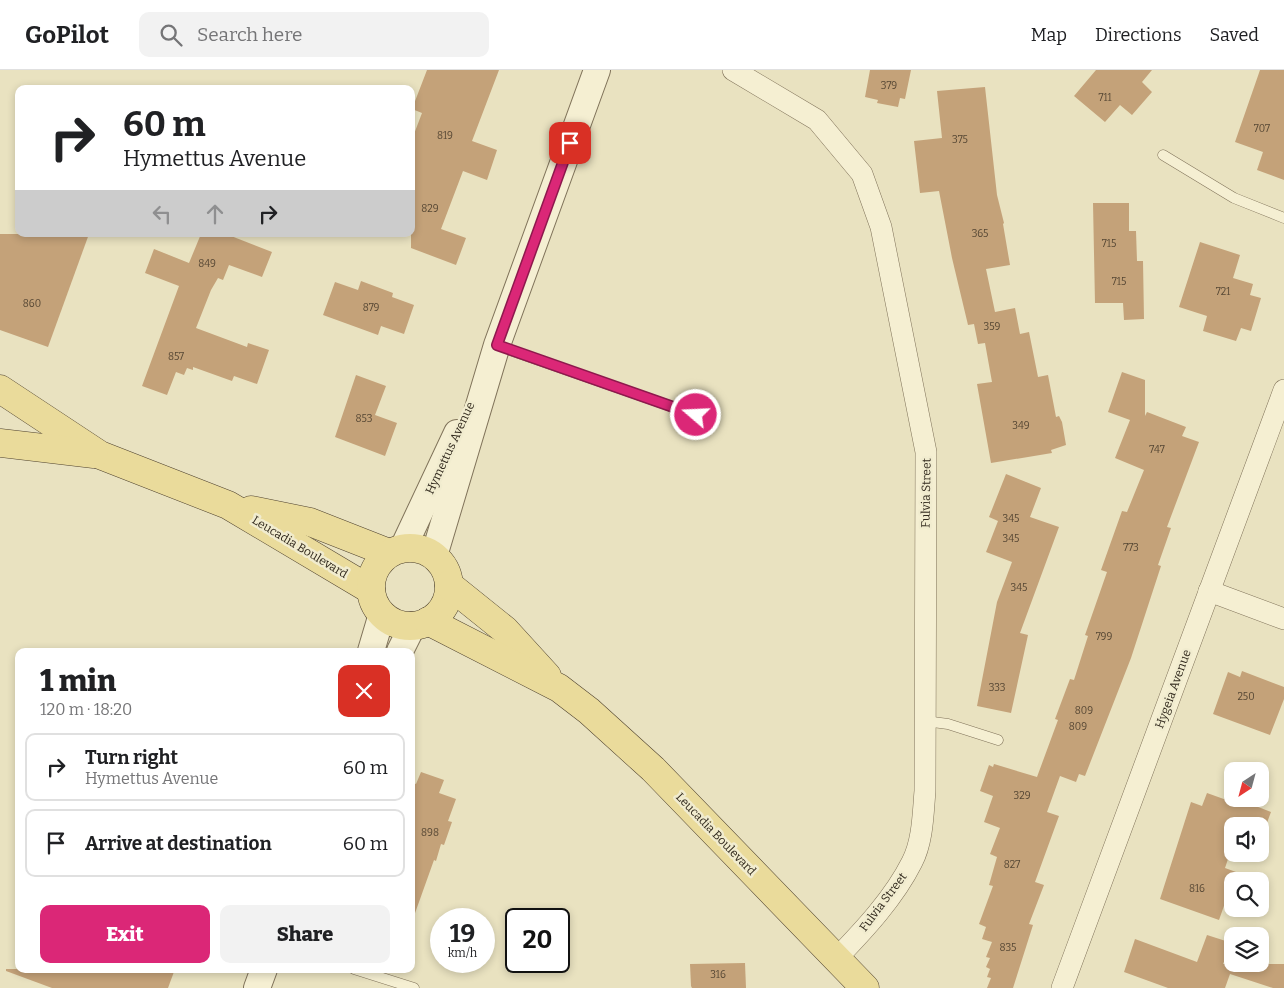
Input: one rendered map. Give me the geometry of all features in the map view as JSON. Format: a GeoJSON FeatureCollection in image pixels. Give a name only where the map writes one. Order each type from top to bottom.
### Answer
{"type":"FeatureCollection","features":[{"type":"Feature","properties":{"kind":"main road","name":"Leucadia Boulevard"},"geometry":{"type":"LineString","coordinates":[[0,389],[100,454],[228,505],[371,590]]}},
{"type":"Feature","properties":{"kind":"main road","name":"Leucadia Boulevard"},"geometry":{"type":"LineString","coordinates":[[0,444],[100,454]]}},
{"type":"Feature","properties":{"kind":"main road","name":"Leucadia Boulevard"},"geometry":{"type":"LineString","coordinates":[[228,505],[310,522],[396,551]]}},
{"type":"Feature","properties":{"kind":"main road"},"geometry":{"type":"LineString","coordinates":[[413,548],[434,556],[444,568],[449,585],[444,606],[421,623],[397,623],[382,614],[374,601],[371,590],[372,576],[378,564],[396,551],[413,548]]}},
{"type":"Feature","properties":{"kind":"main road","name":"Leucadia Boulevard"},"geometry":{"type":"LineString","coordinates":[[449,585],[505,630],[559,688],[589,711],[653,769],[865,988]]}},
{"type":"Feature","properties":{"kind":"main road","name":"Leucadia Boulevard"},"geometry":{"type":"LineString","coordinates":[[421,623],[559,688]]}},
{"type":"Feature","properties":{"kind":"street","name":"Hymettus Avenue"},"geometry":{"type":"LineString","coordinates":[[434,556],[496,347],[597,70]]}},
{"type":"Feature","properties":{"kind":"street","name":"Fulvia Street"},"geometry":{"type":"LineString","coordinates":[[733,70],[817,120],[862,174],[881,227],[926,452],[925,791],[922,825],[913,861],[892,894],[836,959]]}},
{"type":"Feature","properties":{"kind":"street","name":"Hymettus Avenue"},"geometry":{"type":"LineString","coordinates":[[396,551],[496,347]]}},
{"type":"Feature","properties":{"kind":"street","name":"Hygeia Avenue"},"geometry":{"type":"LineString","coordinates":[[1062,988],[1284,390]]}},
{"type":"Feature","properties":{"kind":"street"},"geometry":{"type":"LineString","coordinates":[[1209,591],[1284,619]]}},
{"type":"Feature","properties":{"kind":"street"},"geometry":{"type":"LineString","coordinates":[[372,648],[382,614]]}},
{"type":"Feature","properties":{"kind":"street"},"geometry":{"type":"LineString","coordinates":[[402,648],[421,623]]}},
{"type":"Feature","properties":{"kind":"street"},"geometry":{"type":"LineString","coordinates":[[257,988],[263,973]]}},
{"type":"Feature","properties":{"kind":"lane"},"geometry":{"type":"LineString","coordinates":[[1163,155],[1234,198],[1284,218]]}},
{"type":"Feature","properties":{"kind":"lane"},"geometry":{"type":"LineString","coordinates":[[496,347],[696,415]]}},
{"type":"Feature","properties":{"kind":"lane"},"geometry":{"type":"LineString","coordinates":[[925,721],[948,724],[998,740]]}},
{"type":"Feature","properties":{"kind":"lane"},"geometry":{"type":"LineString","coordinates":[[367,973],[414,988]]}},
{"type":"Feature","properties":{"kind":"building"},"geometry":{"type":"Polygon","coordinates":[[[427,70],[499,70],[472,141],[497,150],[487,180],[463,171],[441,229],[466,238],[456,265],[411,248],[411,237],[415,237],[415,131],[422,113],[415,110],[415,101],[427,70]]]}},
{"type":"Feature","properties":{"kind":"building"},"geometry":{"type":"Polygon","coordinates":[[[870,70],[911,70],[905,99],[900,98],[898,107],[877,103],[878,100],[865,97],[870,70]]]}},
{"type":"Feature","properties":{"kind":"building"},"geometry":{"type":"Polygon","coordinates":[[[1096,70],[1152,70],[1142,82],[1152,92],[1132,115],[1120,105],[1105,122],[1074,96],[1096,70]]]}},
{"type":"Feature","properties":{"kind":"building"},"geometry":{"type":"Polygon","coordinates":[[[1260,70],[1284,70],[1284,180],[1257,170],[1263,152],[1235,142],[1260,70]]]}},
{"type":"Feature","properties":{"kind":"building"},"geometry":{"type":"Polygon","coordinates":[[[985,87],[997,195],[1004,223],[1010,265],[986,269],[995,312],[1015,308],[1020,334],[1029,332],[1038,377],[1048,375],[1056,417],[1059,416],[1062,422],[1066,445],[1051,450],[1052,453],[991,463],[977,384],[992,382],[985,343],[978,344],[974,324],[968,325],[939,191],[920,193],[914,141],[942,138],[937,91],[985,87]]]}},
{"type":"Feature","properties":{"kind":"building"},"geometry":{"type":"Polygon","coordinates":[[[1093,203],[1129,203],[1129,231],[1136,231],[1137,261],[1143,261],[1144,319],[1124,320],[1123,303],[1095,303],[1093,203]]]}},
{"type":"Feature","properties":{"kind":"building"},"geometry":{"type":"Polygon","coordinates":[[[0,234],[15,234],[15,237],[88,237],[48,347],[0,330],[0,234]]]}},
{"type":"Feature","properties":{"kind":"building"},"geometry":{"type":"Polygon","coordinates":[[[200,237],[234,237],[272,252],[262,277],[229,265],[223,280],[218,278],[211,290],[196,328],[247,347],[248,343],[269,350],[257,384],[234,376],[232,381],[193,367],[193,370],[187,368],[184,375],[176,372],[167,395],[142,386],[179,286],[145,273],[154,249],[189,263],[200,237]]]}},
{"type":"Feature","properties":{"kind":"building"},"geometry":{"type":"Polygon","coordinates":[[[1200,242],[1240,255],[1233,278],[1253,284],[1250,295],[1261,298],[1251,331],[1241,328],[1236,341],[1203,331],[1207,316],[1179,307],[1200,242]]]}},
{"type":"Feature","properties":{"kind":"building"},"geometry":{"type":"Polygon","coordinates":[[[361,281],[393,293],[392,297],[414,305],[404,334],[381,326],[378,335],[323,315],[335,282],[358,290],[361,281]]]}},
{"type":"Feature","properties":{"kind":"building"},"geometry":{"type":"Polygon","coordinates":[[[1122,372],[1145,380],[1145,416],[1147,412],[1186,427],[1182,436],[1199,442],[1167,527],[1171,528],[1158,565],[1161,566],[1131,658],[1085,776],[1079,774],[1076,782],[1060,776],[1047,812],[1059,816],[1035,882],[1044,885],[1029,924],[1033,925],[1013,988],[987,988],[991,978],[987,977],[990,969],[986,967],[990,958],[986,957],[992,942],[982,939],[986,927],[979,924],[993,886],[989,885],[997,857],[990,854],[1000,828],[984,822],[993,796],[980,791],[989,765],[993,767],[994,764],[1037,777],[1058,720],[1055,719],[1070,679],[1074,680],[1088,636],[1085,635],[1107,572],[1101,570],[1122,511],[1127,512],[1144,470],[1115,458],[1130,420],[1108,412],[1122,372]]]}},
{"type":"Feature","properties":{"kind":"building"},"geometry":{"type":"Polygon","coordinates":[[[356,375],[386,386],[375,415],[397,423],[385,456],[335,437],[356,375]]]}},
{"type":"Feature","properties":{"kind":"building"},"geometry":{"type":"Polygon","coordinates":[[[1006,474],[1041,488],[1030,517],[1059,527],[1020,633],[1028,635],[1011,713],[977,706],[997,602],[1012,562],[986,552],[998,521],[989,517],[1006,474]]]}},
{"type":"Feature","properties":{"kind":"building"},"geometry":{"type":"Polygon","coordinates":[[[1242,671],[1284,687],[1284,699],[1270,735],[1213,714],[1228,672],[1240,677],[1242,671]]]}},
{"type":"Feature","properties":{"kind":"building"},"geometry":{"type":"Polygon","coordinates":[[[421,772],[444,780],[439,793],[456,799],[448,821],[452,822],[444,845],[441,844],[436,861],[434,860],[415,913],[415,784],[421,772]]]}},
{"type":"Feature","properties":{"kind":"building"},"geometry":{"type":"Polygon","coordinates":[[[1207,793],[1224,799],[1224,808],[1261,808],[1271,812],[1269,817],[1224,817],[1224,862],[1227,862],[1225,868],[1236,872],[1224,872],[1224,906],[1219,920],[1160,899],[1191,802],[1202,806],[1207,793]]]}},
{"type":"Feature","properties":{"kind":"building"},"geometry":{"type":"Polygon","coordinates":[[[1207,935],[1224,940],[1224,972],[1269,972],[1269,964],[1284,964],[1284,988],[1273,988],[1230,974],[1225,988],[1168,988],[1124,972],[1135,939],[1197,962],[1207,935]]]}},
{"type":"Feature","properties":{"kind":"building"},"geometry":{"type":"Polygon","coordinates":[[[745,963],[746,988],[692,988],[691,986],[690,964],[745,963]]]}},
{"type":"Feature","properties":{"kind":"building"},"geometry":{"type":"Polygon","coordinates":[[[6,969],[15,969],[15,973],[174,973],[168,988],[52,988],[6,971],[6,969]]]}},
{"type":"Feature","properties":{"kind":"route"},"geometry":{"type":"LineString","coordinates":[[570,143],[497,345],[696,415]]}}]}
